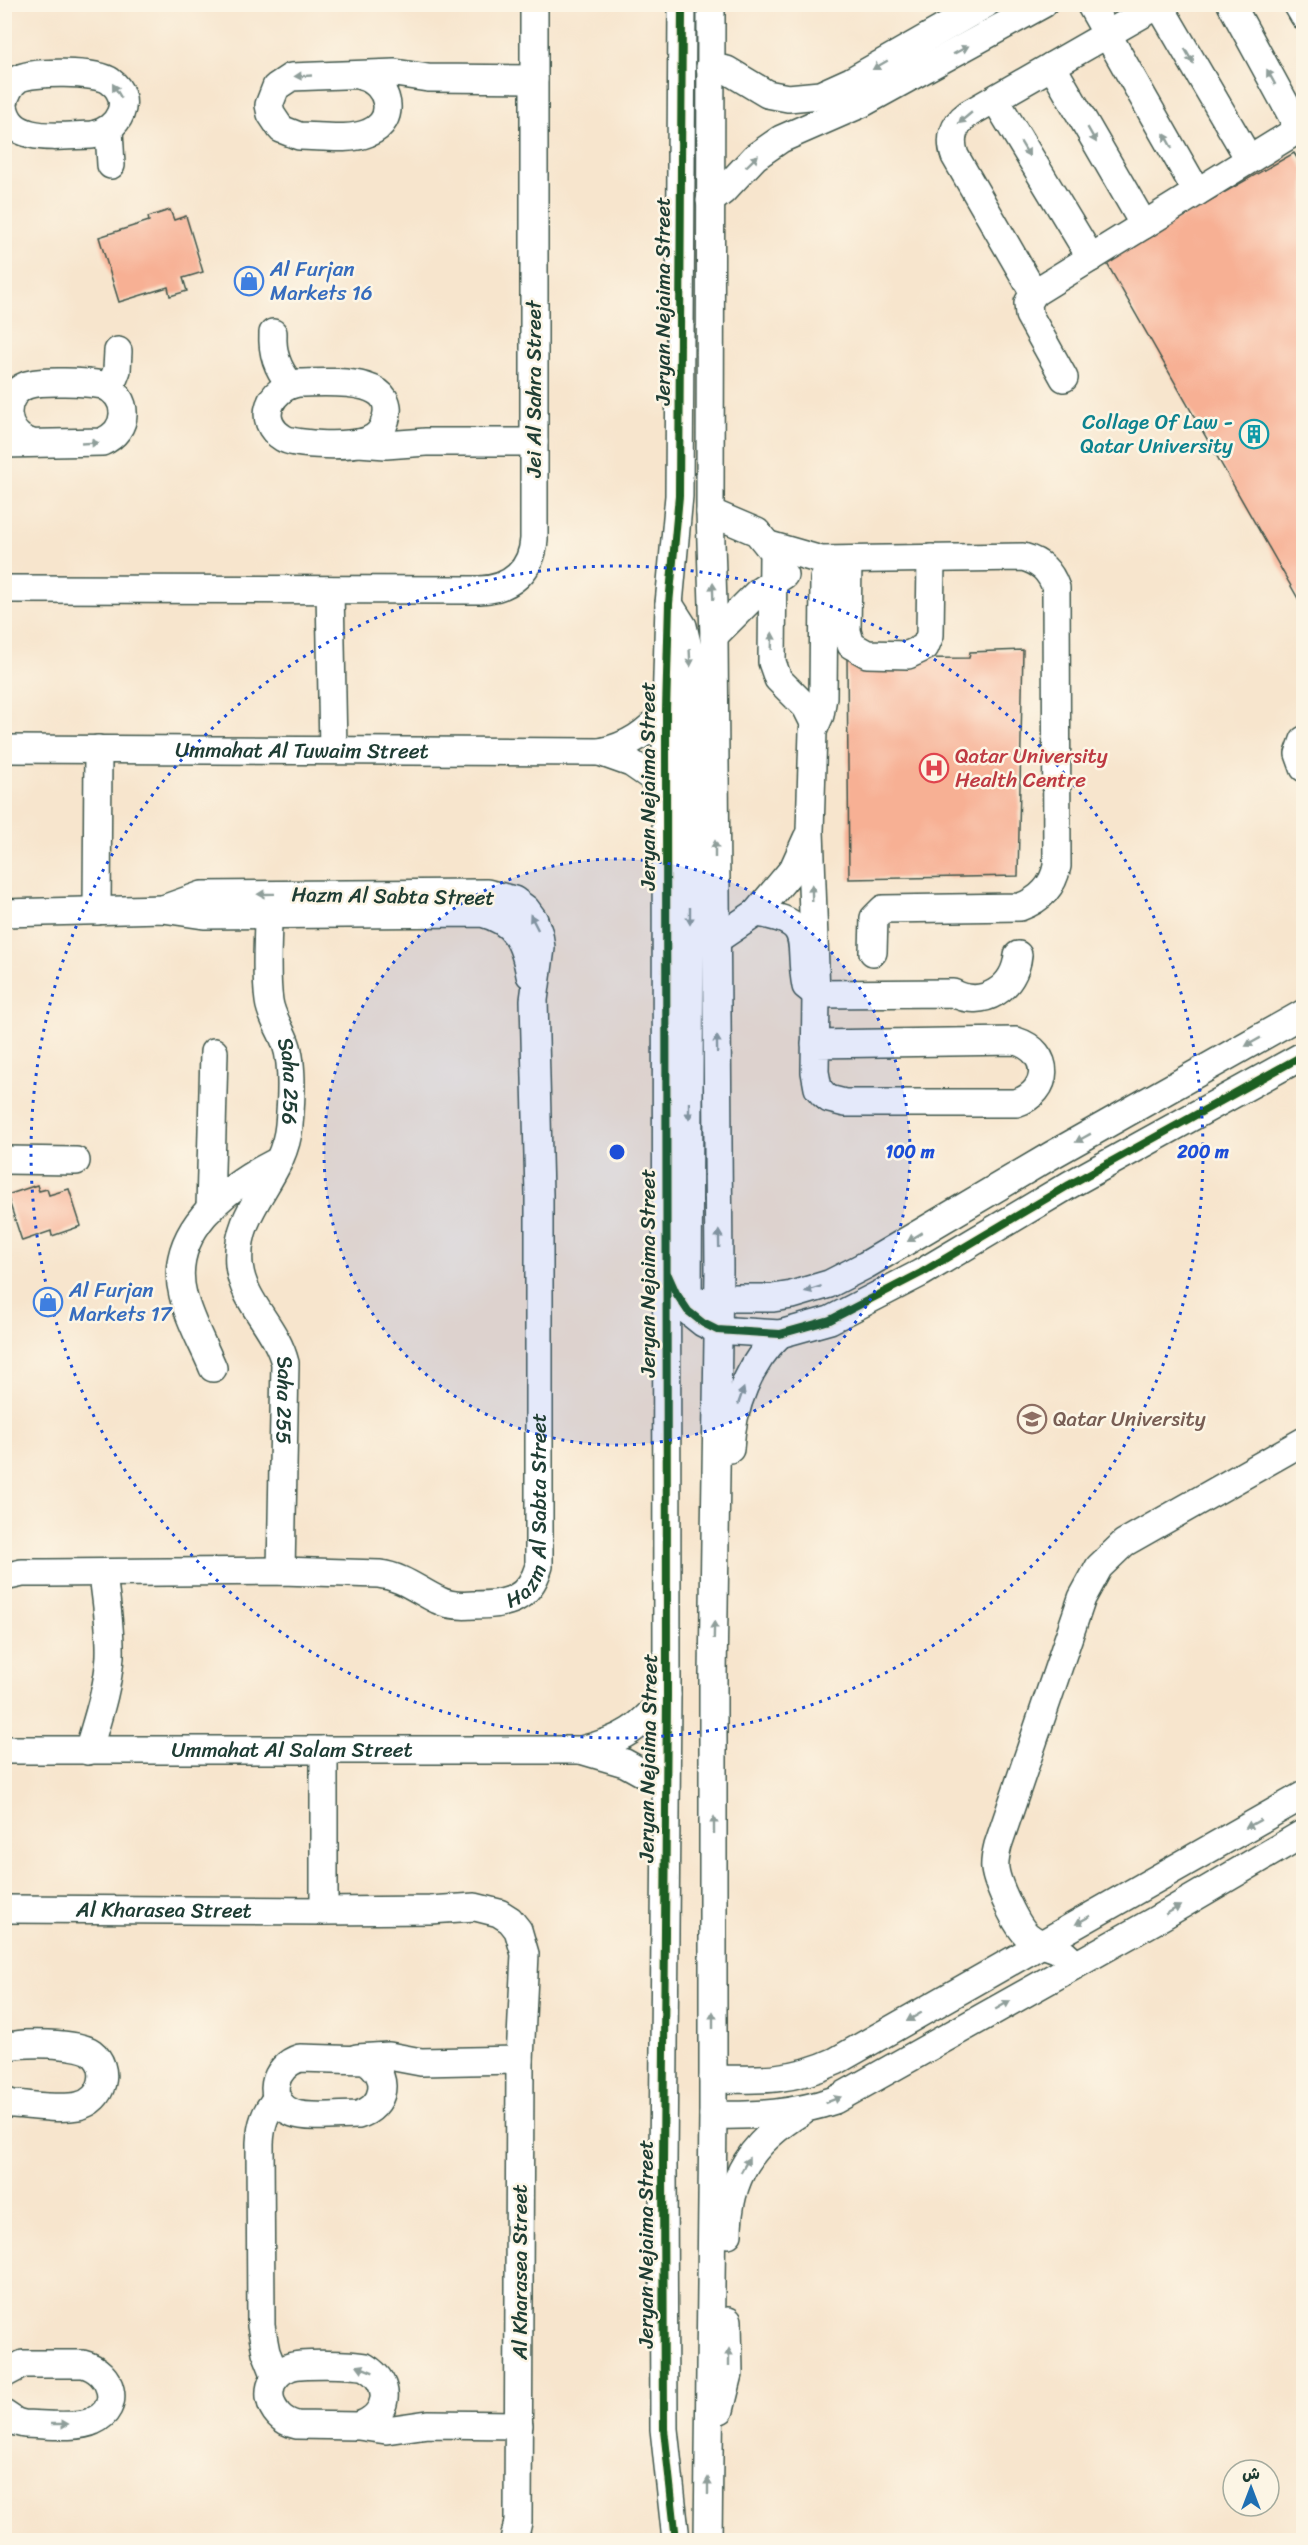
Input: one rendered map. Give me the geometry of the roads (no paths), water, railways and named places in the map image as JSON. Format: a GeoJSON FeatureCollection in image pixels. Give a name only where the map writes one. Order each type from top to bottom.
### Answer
{"type":"FeatureCollection","features":[{"type":"Feature","properties":{"kind":"street","name":"Jei Al Sahra Street"},"geometry":{"type":"LineString","coordinates":[[4,589],[490,590],[510,583],[526,568],[534,549],[534,4]]}},
{"type":"Feature","properties":{"kind":"street","name":"Jeryan Nejaima Street"},"geometry":{"type":"LineString","coordinates":[[676,2541],[664,2429],[663,2165],[667,1695],[666,711],[669,604],[679,486],[682,4]]}},
{"type":"Feature","properties":{"kind":"street"},"geometry":{"type":"LineString","coordinates":[[708,2541],[718,1298],[714,636],[710,512],[711,4]]}},
{"type":"Feature","properties":{"kind":"street"},"geometry":{"type":"LineString","coordinates":[[710,67],[727,70],[767,94],[788,98],[820,95],[851,81],[986,4]]}},
{"type":"Feature","properties":{"kind":"street"},"geometry":{"type":"LineString","coordinates":[[1090,4],[1197,192]]}},
{"type":"Feature","properties":{"kind":"street"},"geometry":{"type":"LineString","coordinates":[[1064,378],[1029,315],[1028,303],[1034,293],[1301,127],[1231,4]]}},
{"type":"Feature","properties":{"kind":"street"},"geometry":{"type":"LineString","coordinates":[[1297,4],[1304,16]]}},
{"type":"Feature","properties":{"kind":"street"},"geometry":{"type":"LineString","coordinates":[[1034,293],[952,148],[952,132],[961,119],[1160,5],[1249,159]]}},
{"type":"Feature","properties":{"kind":"street"},"geometry":{"type":"LineString","coordinates":[[710,201],[723,191],[755,157],[781,139],[861,104],[1026,9]]}},
{"type":"Feature","properties":{"kind":"street"},"geometry":{"type":"LineString","coordinates":[[1052,66],[1144,225]]}},
{"type":"Feature","properties":{"kind":"street"},"geometry":{"type":"LineString","coordinates":[[4,71],[35,75],[93,75],[109,80],[120,93],[122,101],[120,117],[109,130],[92,135],[24,133],[10,122],[4,104],[6,94],[17,80],[35,75]]}},
{"type":"Feature","properties":{"kind":"street"},"geometry":{"type":"LineString","coordinates":[[428,78],[409,88],[387,110],[380,125],[374,131],[358,136],[290,134],[275,122],[271,114],[271,95],[276,87],[291,77],[395,73],[428,78],[534,79]]}},
{"type":"Feature","properties":{"kind":"street"},"geometry":{"type":"LineString","coordinates":[[361,76],[369,78],[381,87],[387,102],[387,110]]}},
{"type":"Feature","properties":{"kind":"street"},"geometry":{"type":"LineString","coordinates":[[995,99],[1091,258]]}},
{"type":"Feature","properties":{"kind":"street"},"geometry":{"type":"LineString","coordinates":[[109,130],[111,165]]}},
{"type":"Feature","properties":{"kind":"street"},"geometry":{"type":"LineString","coordinates":[[273,333],[272,344],[277,366],[290,384]]}},
{"type":"Feature","properties":{"kind":"street"},"geometry":{"type":"LineString","coordinates":[[110,388],[117,370],[118,351]]}},
{"type":"Feature","properties":{"kind":"street"},"geometry":{"type":"LineString","coordinates":[[4,444],[94,444],[110,439],[121,426],[124,418],[121,401],[110,388],[94,383],[27,384],[12,395],[5,413],[16,436],[32,443]]}},
{"type":"Feature","properties":{"kind":"street"},"geometry":{"type":"LineString","coordinates":[[426,442],[408,432],[386,409],[379,393],[365,384],[290,384],[274,395],[268,412],[274,430],[280,437],[297,443],[386,445],[426,442],[534,442]]}},
{"type":"Feature","properties":{"kind":"street"},"geometry":{"type":"LineString","coordinates":[[359,443],[374,437],[380,431],[384,425],[386,409]]}},
{"type":"Feature","properties":{"kind":"street"},"geometry":{"type":"LineString","coordinates":[[710,512],[757,532],[769,545],[818,573]]}},
{"type":"Feature","properties":{"kind":"street"},"geometry":{"type":"LineString","coordinates":[[769,545],[774,559],[772,662],[778,679],[806,708],[815,725]]}},
{"type":"Feature","properties":{"kind":"street"},"geometry":{"type":"LineString","coordinates":[[714,636],[745,604],[796,569],[818,573],[848,560],[1023,557],[1040,563],[1052,578],[1057,598],[1057,866],[1051,885],[1029,904],[1020,907],[883,909],[874,918],[873,952]]}},
{"type":"Feature","properties":{"kind":"street"},"geometry":{"type":"LineString","coordinates":[[848,560],[847,631],[851,645],[867,654],[908,655],[925,646],[930,636],[931,558]]}},
{"type":"Feature","properties":{"kind":"street"},"geometry":{"type":"LineString","coordinates":[[815,1044],[1016,1041],[1032,1049],[1038,1056],[1042,1064],[1042,1081],[1032,1096],[1016,1103],[837,1102],[829,1099],[818,1088],[815,1072],[815,1044],[816,994],[810,831],[815,725],[822,706],[817,661],[818,573]]}},
{"type":"Feature","properties":{"kind":"street"},"geometry":{"type":"LineString","coordinates":[[330,590],[333,750]]}},
{"type":"Feature","properties":{"kind":"street"},"geometry":{"type":"LineString","coordinates":[[669,604],[683,626],[691,660],[688,1311]]}},
{"type":"Feature","properties":{"kind":"street"},"geometry":{"type":"LineString","coordinates":[[792,693],[799,688],[817,661]]}},
{"type":"Feature","properties":{"kind":"street","name":"Ummahat Al Tuwaim Street"},"geometry":{"type":"LineString","coordinates":[[4,749],[600,752],[620,748],[633,741],[650,728],[666,711]]}},
{"type":"Feature","properties":{"kind":"street"},"geometry":{"type":"LineString","coordinates":[[1304,740],[1299,754],[1304,768]]}},
{"type":"Feature","properties":{"kind":"street"},"geometry":{"type":"LineString","coordinates":[[97,911],[98,749]]}},
{"type":"Feature","properties":{"kind":"street","name":"Ummahat Al Tuwaim Street"},"geometry":{"type":"LineString","coordinates":[[600,752],[631,763],[666,787]]}},
{"type":"Feature","properties":{"kind":"street"},"geometry":{"type":"LineString","coordinates":[[716,940],[756,913],[793,869],[810,831]]}},
{"type":"Feature","properties":{"kind":"street","name":"Hazm Al Sabta Street"},"geometry":{"type":"LineString","coordinates":[[4,1577],[22,1573],[281,1571],[394,1575],[439,1601],[463,1606],[497,1605],[507,1602],[524,1593],[536,1576],[540,1556],[539,1205],[534,1000],[541,948],[534,920],[526,909],[514,900],[470,912],[386,903],[309,904],[202,895],[163,909]]}},
{"type":"Feature","properties":{"kind":"street","name":"Hazm Al Sabta Street"},"geometry":{"type":"LineString","coordinates":[[4,913],[163,909],[204,915],[268,914],[309,904]]}},
{"type":"Feature","properties":{"kind":"street"},"geometry":{"type":"LineString","coordinates":[[756,913],[779,917],[794,926],[803,941],[806,986],[816,994],[953,993],[963,987],[982,984],[994,977],[1012,954]]}},
{"type":"Feature","properties":{"kind":"street","name":"Saha 256"},"geometry":{"type":"LineString","coordinates":[[240,1239],[248,1212],[281,1159],[289,1126],[290,1063],[286,1044],[269,1003],[268,914]]}},
{"type":"Feature","properties":{"kind":"street"},"geometry":{"type":"LineString","coordinates":[[666,1344],[679,1321],[688,1311],[701,1303],[718,1298],[783,1297],[811,1291],[866,1265],[1052,1155],[1304,1013]]}},
{"type":"Feature","properties":{"kind":"street"},"geometry":{"type":"LineString","coordinates":[[210,1209],[214,1052]]}},
{"type":"Feature","properties":{"kind":"street"},"geometry":{"type":"LineString","coordinates":[[666,1270],[676,1293],[688,1311],[703,1323],[717,1330],[780,1334],[812,1326],[848,1312],[921,1274],[1069,1185],[1304,1055]]}},
{"type":"Feature","properties":{"kind":"street"},"geometry":{"type":"LineString","coordinates":[[1052,1155],[1069,1185]]}},
{"type":"Feature","properties":{"kind":"street"},"geometry":{"type":"LineString","coordinates":[[213,1368],[188,1310],[180,1282],[183,1252],[188,1238],[210,1209],[255,1174],[281,1159]]}},
{"type":"Feature","properties":{"kind":"street"},"geometry":{"type":"LineString","coordinates":[[4,1160],[76,1161]]}},
{"type":"Feature","properties":{"kind":"street","name":"Saha 255"},"geometry":{"type":"LineString","coordinates":[[240,1239],[239,1267],[247,1294],[277,1338],[285,1363],[281,1571]]}},
{"type":"Feature","properties":{"kind":"street"},"geometry":{"type":"LineString","coordinates":[[714,1576],[726,1555],[729,1544],[731,1437],[734,1419],[741,1395],[756,1362],[764,1349],[780,1334]]}},
{"type":"Feature","properties":{"kind":"street"},"geometry":{"type":"LineString","coordinates":[[1074,1965],[1057,1947],[1041,1943],[1027,1936],[1022,1930],[997,1879],[995,1856],[1089,1582],[1110,1554],[1124,1543],[1304,1441]]}},
{"type":"Feature","properties":{"kind":"street"},"geometry":{"type":"LineString","coordinates":[[88,1751],[110,1659],[110,1636],[103,1574]]}},
{"type":"Feature","properties":{"kind":"street","name":"Ummahat Al Salam Street"},"geometry":{"type":"LineString","coordinates":[[4,1750],[581,1750],[598,1746],[631,1731],[645,1720],[667,1695]]}},
{"type":"Feature","properties":{"kind":"street"},"geometry":{"type":"LineString","coordinates":[[324,1750],[324,1911]]}},
{"type":"Feature","properties":{"kind":"street","name":"Ummahat Al Salam Street"},"geometry":{"type":"LineString","coordinates":[[581,1750],[625,1763],[665,1785]]}},
{"type":"Feature","properties":{"kind":"street"},"geometry":{"type":"LineString","coordinates":[[713,2079],[771,2080],[816,2070],[1304,1795]]}},
{"type":"Feature","properties":{"kind":"street"},"geometry":{"type":"LineString","coordinates":[[713,2115],[759,2116],[805,2109],[843,2096],[1304,1833]]}},
{"type":"Feature","properties":{"kind":"street","name":"Al Kharasea Street"},"geometry":{"type":"LineString","coordinates":[[4,1909],[324,1911],[482,1907],[510,1920],[518,1930],[525,1954],[520,2060],[518,2522],[514,2541]]}},
{"type":"Feature","properties":{"kind":"street"},"geometry":{"type":"LineString","coordinates":[[4,2048],[16,2044],[85,2048],[98,2060],[103,2077],[98,2093],[92,2100],[75,2106],[13,2104],[4,2101]]}},
{"type":"Feature","properties":{"kind":"street"},"geometry":{"type":"LineString","coordinates":[[357,2058],[372,2064],[383,2086],[378,2102],[366,2113],[301,2115],[287,2109],[278,2098],[275,2083],[277,2076],[281,2069],[293,2060],[389,2056],[421,2062],[520,2060]]}},
{"type":"Feature","properties":{"kind":"street"},"geometry":{"type":"LineString","coordinates":[[383,2086],[400,2072],[421,2062]]}},
{"type":"Feature","properties":{"kind":"street"},"geometry":{"type":"LineString","coordinates":[[276,2377],[266,2352],[261,2319],[260,2143],[263,2119],[278,2098]]}},
{"type":"Feature","properties":{"kind":"street"},"geometry":{"type":"LineString","coordinates":[[709,2432],[724,2398],[729,2374],[730,2202],[743,2167],[753,2152],[777,2128],[805,2109]]}},
{"type":"Feature","properties":{"kind":"street"},"geometry":{"type":"LineString","coordinates":[[4,2374],[23,2364],[83,2364],[99,2370],[110,2385],[110,2402],[100,2417],[93,2422],[84,2424],[11,2421]]}},
{"type":"Feature","properties":{"kind":"street"},"geometry":{"type":"LineString","coordinates":[[358,2426],[374,2418],[379,2412],[384,2395],[383,2386],[373,2372],[357,2365],[297,2366],[282,2372],[272,2384],[270,2400],[272,2408],[282,2420],[297,2425],[400,2429],[428,2424],[519,2425]]}},
{"type":"Feature","properties":{"kind":"street"},"geometry":{"type":"LineString","coordinates":[[384,2395],[404,2413],[428,2424]]}},
{"type":"Feature","properties":{"kind":"place","name":"Al Furjan Markets 16"},"geometry":{"type":"Point","coordinates":[249,281]}},
{"type":"Feature","properties":{"kind":"place","name":"Collage Of Law - Qatar University"},"geometry":{"type":"Point","coordinates":[1254,434]}},
{"type":"Feature","properties":{"kind":"place","name":"Qatar University Health Centre"},"geometry":{"type":"Point","coordinates":[934,768]}},
{"type":"Feature","properties":{"kind":"place","name":"Al Furjan Markets 17"},"geometry":{"type":"Point","coordinates":[48,1302]}},
{"type":"Feature","properties":{"kind":"place","name":"Qatar University"},"geometry":{"type":"Point","coordinates":[1032,1419]}}]}
